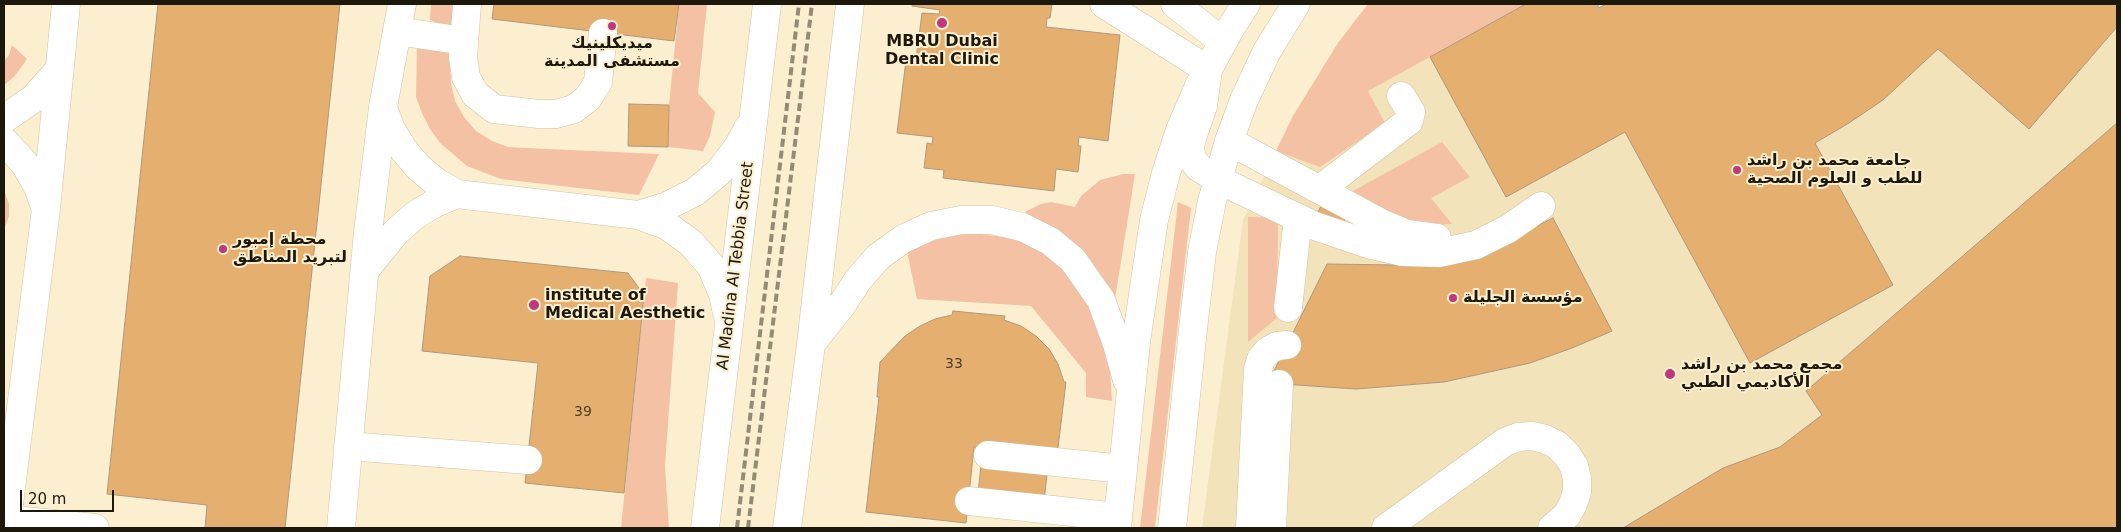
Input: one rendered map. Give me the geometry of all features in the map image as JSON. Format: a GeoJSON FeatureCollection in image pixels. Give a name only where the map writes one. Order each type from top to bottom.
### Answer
{"type":"FeatureCollection","features":[{"type":"Feature","properties":{"kind":"street"},"geometry":{"type":"LineString","coordinates":[[66,4],[46,209],[6,522],[95,528]]}},
{"type":"Feature","properties":{"kind":"street"},"geometry":{"type":"LineString","coordinates":[[341,528],[365,270],[383,107],[402,4]]}},
{"type":"Feature","properties":{"kind":"street"},"geometry":{"type":"LineString","coordinates":[[467,4],[463,57],[466,76],[475,94],[494,110],[556,114],[574,110],[588,98],[598,82],[603,33]]}},
{"type":"Feature","properties":{"kind":"street","name":"Al Madina Al Tebbia Street"},"geometry":{"type":"LineString","coordinates":[[705,528],[767,4]]}},
{"type":"Feature","properties":{"kind":"street"},"geometry":{"type":"LineString","coordinates":[[787,528],[811,344],[850,4]]}},
{"type":"Feature","properties":{"kind":"street"},"geometry":{"type":"LineString","coordinates":[[1104,4],[1208,70]]}},
{"type":"Feature","properties":{"kind":"street"},"geometry":{"type":"LineString","coordinates":[[1175,4],[1223,42]]}},
{"type":"Feature","properties":{"kind":"street"},"geometry":{"type":"LineString","coordinates":[[1089,528],[968,508],[1118,522],[1131,394],[1154,220],[1166,173],[1180,130],[1208,70],[1246,4]]}},
{"type":"Feature","properties":{"kind":"street"},"geometry":{"type":"LineString","coordinates":[[1172,528],[1202,252],[1217,179],[1244,100],[1267,51],[1296,4]]}},
{"type":"Feature","properties":{"kind":"street"},"geometry":{"type":"LineString","coordinates":[[397,31],[464,41]]}},
{"type":"Feature","properties":{"kind":"street"},"geometry":{"type":"LineString","coordinates":[[4,119],[33,99],[59,70]]}},
{"type":"Feature","properties":{"kind":"street"},"geometry":{"type":"LineString","coordinates":[[1208,70],[1203,106],[1191,141],[1190,151],[1192,160],[1198,167],[1217,179],[1337,235],[1403,252],[1439,253],[1476,244],[1508,229],[1537,201],[1498,221],[1468,233],[1437,238],[1407,234],[1382,224],[1229,141]]}},
{"type":"Feature","properties":{"kind":"street"},"geometry":{"type":"LineString","coordinates":[[1320,189],[1410,121],[1411,112],[1401,96]]}},
{"type":"Feature","properties":{"kind":"street"},"geometry":{"type":"LineString","coordinates":[[383,107],[391,128],[403,149],[413,161],[436,182],[457,194],[638,215],[666,225],[691,243],[710,266],[724,294],[729,325]]}},
{"type":"Feature","properties":{"kind":"street"},"geometry":{"type":"LineString","coordinates":[[638,215],[666,206],[694,192],[713,177],[738,148],[752,120]]}},
{"type":"Feature","properties":{"kind":"street"},"geometry":{"type":"LineString","coordinates":[[4,141],[25,164],[38,187],[46,209]]}},
{"type":"Feature","properties":{"kind":"street"},"geometry":{"type":"LineString","coordinates":[[365,270],[396,232],[414,216],[435,203],[457,194]]}},
{"type":"Feature","properties":{"kind":"street"},"geometry":{"type":"LineString","coordinates":[[1288,308],[1298,218]]}},
{"type":"Feature","properties":{"kind":"street"},"geometry":{"type":"LineString","coordinates":[[811,344],[841,306],[858,280],[878,257],[902,239],[931,226],[961,220],[992,220],[1022,227],[1050,241],[1074,260],[1101,300],[1117,344],[1131,394]]}},
{"type":"Feature","properties":{"kind":"street"},"geometry":{"type":"LineString","coordinates":[[1250,528],[1258,369],[1261,359],[1268,351],[1277,346],[1287,345]]}},
{"type":"Feature","properties":{"kind":"street"},"geometry":{"type":"LineString","coordinates":[[1272,528],[1279,384]]}},
{"type":"Feature","properties":{"kind":"street"},"geometry":{"type":"LineString","coordinates":[[1386,528],[1505,442],[1518,437],[1532,436],[1545,439],[1557,445],[1574,466],[1577,479],[1573,504],[1566,515],[1552,528]]}},
{"type":"Feature","properties":{"kind":"street"},"geometry":{"type":"LineString","coordinates":[[347,455],[527,468]]}},
{"type":"Feature","properties":{"kind":"street"},"geometry":{"type":"LineString","coordinates":[[988,455],[1123,469]]}},
{"type":"Feature","properties":{"kind":"shaded area"},"geometry":{"type":"Polygon","coordinates":[[[431,4],[458,4],[456,30],[430,20],[431,4]]]}},
{"type":"Feature","properties":{"kind":"shaded area"},"geometry":{"type":"Polygon","coordinates":[[[679,4],[707,4],[698,93],[715,112],[710,136],[703,151],[668,147],[669,105],[679,4]]]}},
{"type":"Feature","properties":{"kind":"shaded area","name":"مجمع محمد بن راشد الأكاديمي الطبي"},"geometry":{"type":"Polygon","coordinates":[[[1368,4],[2117,4],[2117,528],[1202,528],[1243,220],[1293,116],[1338,43],[1368,4]]]}},
{"type":"Feature","properties":{"kind":"shaded area"},"geometry":{"type":"Polygon","coordinates":[[[1368,4],[1526,4],[1368,91],[1385,123],[1320,167],[1276,151],[1293,116],[1338,43],[1368,4]]]}},
{"type":"Feature","properties":{"kind":"shaded area"},"geometry":{"type":"Polygon","coordinates":[[[417,42],[449,47],[451,83],[455,101],[464,117],[476,131],[492,141],[508,147],[659,154],[639,195],[501,179],[467,166],[440,143],[422,113],[416,97],[417,42]]]}},
{"type":"Feature","properties":{"kind":"shaded area"},"geometry":{"type":"Polygon","coordinates":[[[12,45],[27,59],[15,76],[4,85],[4,61],[9,55],[12,45]]]}},
{"type":"Feature","properties":{"kind":"shaded area"},"geometry":{"type":"Polygon","coordinates":[[[1442,142],[1470,177],[1431,198],[1452,224],[1434,225],[1415,222],[1397,216],[1353,191],[1442,142]]]}},
{"type":"Feature","properties":{"kind":"shaded area"},"geometry":{"type":"Polygon","coordinates":[[[1123,174],[1135,174],[1114,305],[1047,226],[1025,212],[1041,204],[1051,202],[1075,207],[1081,196],[1100,180],[1123,174]]]}},
{"type":"Feature","properties":{"kind":"shaded area"},"geometry":{"type":"Polygon","coordinates":[[[4,190],[9,204],[9,216],[4,230],[4,190]]]}},
{"type":"Feature","properties":{"kind":"shaded area"},"geometry":{"type":"Polygon","coordinates":[[[1178,202],[1191,208],[1155,528],[1140,528],[1178,202]]]}},
{"type":"Feature","properties":{"kind":"shaded area"},"geometry":{"type":"Polygon","coordinates":[[[1248,217],[1278,218],[1277,318],[1248,342],[1248,217]]]}},
{"type":"Feature","properties":{"kind":"shaded area"},"geometry":{"type":"Polygon","coordinates":[[[980,234],[1005,237],[1025,243],[1044,252],[1061,264],[1088,297],[1109,358],[1112,401],[1086,397],[1086,373],[1031,306],[917,299],[907,251],[930,241],[955,235],[980,234]]]}},
{"type":"Feature","properties":{"kind":"shaded area"},"geometry":{"type":"Polygon","coordinates":[[[646,278],[678,283],[665,466],[669,528],[621,528],[646,278]]]}},
{"type":"Feature","properties":{"kind":"building","name":"محطة إمبور لتبريد المناطق"},"geometry":{"type":"Polygon","coordinates":[[[158,4],[340,4],[285,528],[205,528],[207,505],[107,494],[158,4]]]}},
{"type":"Feature","properties":{"kind":"building","name":"ميديكلينيك مستشفى المدينة"},"geometry":{"type":"Polygon","coordinates":[[[494,4],[679,4],[674,41],[492,19],[494,4]]]}},
{"type":"Feature","properties":{"kind":"building"},"geometry":{"type":"Polygon","coordinates":[[[912,4],[1052,4],[1050,18],[1047,18],[1046,27],[1120,35],[1108,141],[1079,137],[1078,146],[1081,146],[1078,172],[1056,169],[1054,191],[943,178],[944,170],[924,168],[927,143],[932,144],[933,137],[897,133],[906,60],[934,63],[934,61],[916,59],[922,13],[939,14],[940,10],[912,6],[912,4]]]}},
{"type":"Feature","properties":{"kind":"building","name":"جامعة محمد بن راشد للطب و العلوم الصحية"},"geometry":{"type":"Polygon","coordinates":[[[1526,4],[1597,4],[1599,8],[1606,4],[2117,4],[2117,27],[2029,129],[1938,49],[1883,100],[1815,143],[1893,285],[1750,363],[1625,132],[1506,197],[1430,57],[1526,4]]]}},
{"type":"Feature","properties":{"kind":"building"},"geometry":{"type":"Polygon","coordinates":[[[629,104],[669,105],[668,147],[628,146],[629,104]]]}},
{"type":"Feature","properties":{"kind":"building"},"geometry":{"type":"Polygon","coordinates":[[[2117,123],[2117,528],[1623,528],[1723,468],[1780,447],[1822,415],[1806,391],[2117,123]]]}},
{"type":"Feature","properties":{"kind":"building"},"geometry":{"type":"Polygon","coordinates":[[[1322,203],[1348,213],[1340,230],[1315,220],[1322,203]]]}},
{"type":"Feature","properties":{"kind":"building","name":"مؤسسة الجليلة"},"geometry":{"type":"Polygon","coordinates":[[[1553,218],[1612,331],[1530,363],[1444,382],[1356,389],[1268,383],[1327,264],[1394,265],[1427,262],[1523,233],[1553,218]]]}},
{"type":"Feature","properties":{"kind":"building"},"geometry":{"type":"Polygon","coordinates":[[[460,256],[628,273],[644,295],[624,493],[525,483],[538,363],[422,351],[430,276],[460,256]]]}},
{"type":"Feature","properties":{"kind":"building"},"geometry":{"type":"Polygon","coordinates":[[[953,311],[1005,316],[1004,320],[1021,326],[1036,336],[1049,349],[1058,364],[1064,382],[1066,382],[1057,456],[974,447],[966,523],[866,512],[879,397],[877,397],[880,362],[905,336],[935,319],[952,315],[953,311]]]}},
{"type":"Feature","properties":{"kind":"building"},"geometry":{"type":"Polygon","coordinates":[[[981,466],[1047,475],[1044,501],[978,493],[981,466]]]}},
{"type":"Feature","properties":{"kind":"railway"},"geometry":{"type":"LineString","coordinates":[[737,528],[799,4]]}},
{"type":"Feature","properties":{"kind":"railway"},"geometry":{"type":"LineString","coordinates":[[748,528],[812,4]]}},
{"type":"Feature","properties":{"kind":"place","name":"MBRU Dubai Dental Clinic"},"geometry":{"type":"Point","coordinates":[942,23]}},
{"type":"Feature","properties":{"kind":"place","name":"ميديكلينيك مستشفى المدينة"},"geometry":{"type":"Point","coordinates":[612,26]}},
{"type":"Feature","properties":{"kind":"place","name":"جامعة محمد بن راشد للطب و العلوم الصحية"},"geometry":{"type":"Point","coordinates":[1737,170]}},
{"type":"Feature","properties":{"kind":"place","name":"محطة إمبور لتبريد المناطق"},"geometry":{"type":"Point","coordinates":[223,249]}},
{"type":"Feature","properties":{"kind":"place","name":"مؤسسة الجليلة"},"geometry":{"type":"Point","coordinates":[1453,298]}},
{"type":"Feature","properties":{"kind":"place","name":"institute of Medical Aesthetic"},"geometry":{"type":"Point","coordinates":[534,305]}},
{"type":"Feature","properties":{"kind":"place","name":"مجمع محمد بن راشد الأكاديمي الطبي"},"geometry":{"type":"Point","coordinates":[1670,374]}}]}
